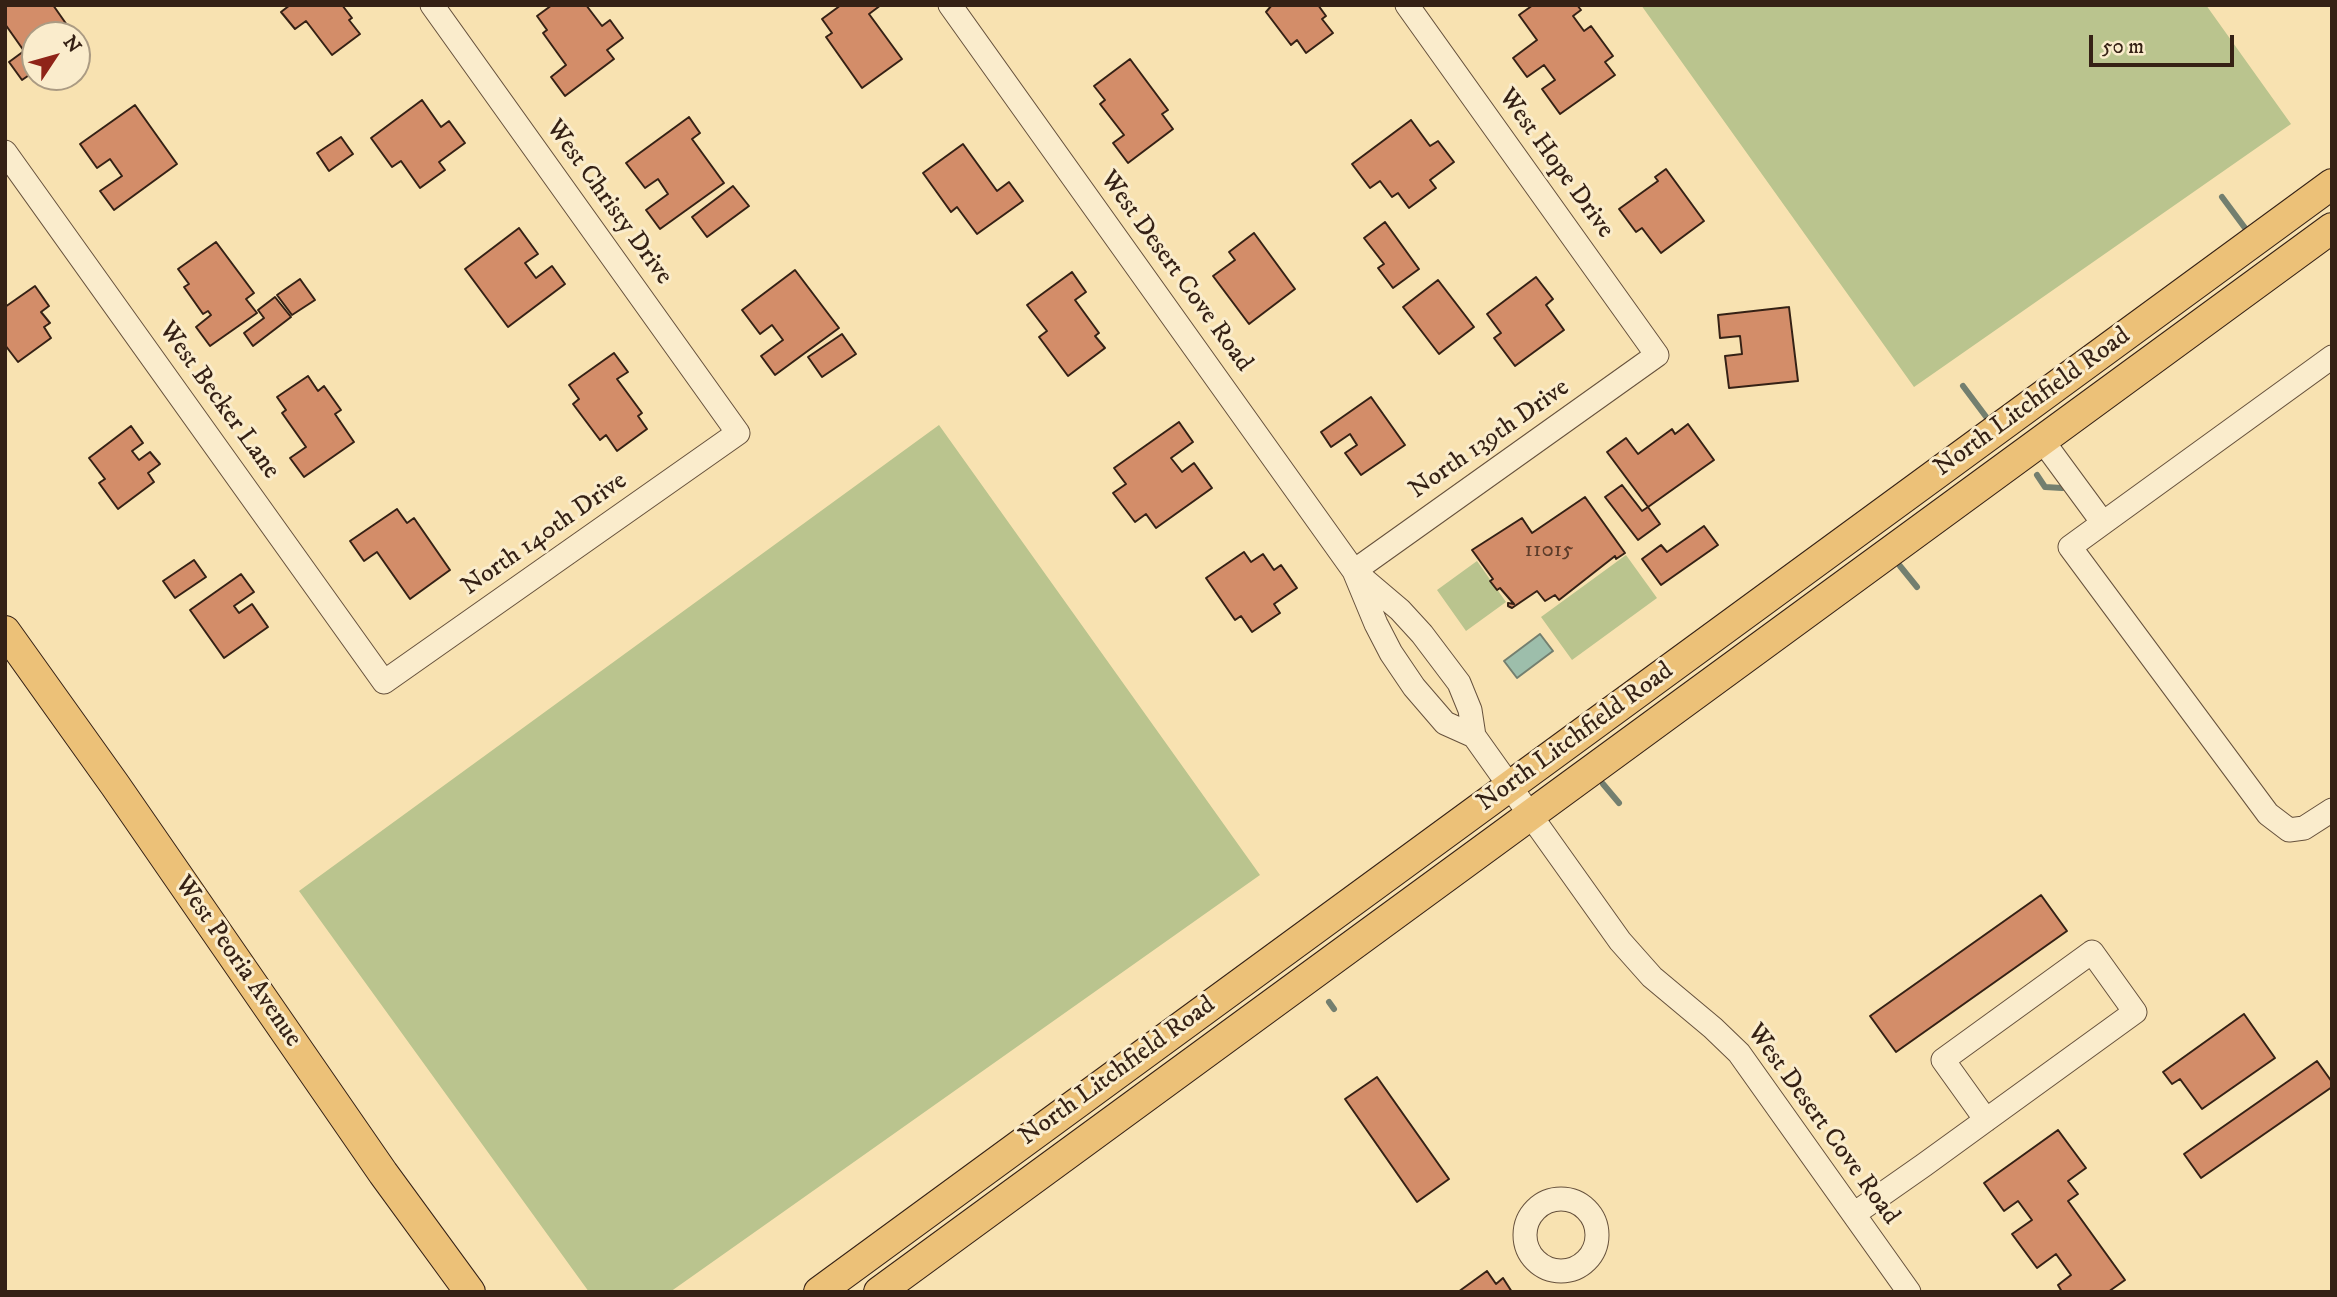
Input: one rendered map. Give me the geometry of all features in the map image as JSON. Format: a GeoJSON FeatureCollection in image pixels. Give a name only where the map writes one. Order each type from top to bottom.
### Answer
{"type":"FeatureCollection","features":[{"type":"Feature","properties":{"kind":"main road","name":"North Litchfield Road"},"geometry":{"type":"LineString","coordinates":[[819,1292],[2332,184]]}},
{"type":"Feature","properties":{"kind":"main road","name":"North Litchfield Road"},"geometry":{"type":"LineString","coordinates":[[879,1292],[2332,228]]}},
{"type":"Feature","properties":{"kind":"main road"},"geometry":{"type":"LineString","coordinates":[[2042,440],[2044,426],[2056,405],[2203,295],[2221,265]]}},
{"type":"Feature","properties":{"kind":"main road","name":"West Peoria Avenue"},"geometry":{"type":"LineString","coordinates":[[5,631],[383,1172],[470,1292]]}},
{"type":"Feature","properties":{"kind":"main road"},"geometry":{"type":"LineString","coordinates":[[1203,1055],[1200,1042],[1205,1030],[1261,986],[1268,962]]}},
{"type":"Feature","properties":{"kind":"street","name":"West Christy Drive"},"geometry":{"type":"LineString","coordinates":[[432,5],[738,433]]}},
{"type":"Feature","properties":{"kind":"street","name":"West Desert Cove Road"},"geometry":{"type":"LineString","coordinates":[[950,5],[1354,571],[1376,624],[1391,653],[1414,687],[1444,723],[1474,736]]}},
{"type":"Feature","properties":{"kind":"street","name":"West Hope Drive"},"geometry":{"type":"LineString","coordinates":[[1407,5],[1657,355]]}},
{"type":"Feature","properties":{"kind":"street","name":"West Becker Lane"},"geometry":{"type":"LineString","coordinates":[[5,152],[384,682]]}},
{"type":"Feature","properties":{"kind":"street","name":"North 139th Drive"},"geometry":{"type":"LineString","coordinates":[[1354,571],[1657,355]]}},
{"type":"Feature","properties":{"kind":"street"},"geometry":{"type":"LineString","coordinates":[[2332,357],[2070,547],[2268,814],[2289,830],[2304,828],[2332,810]]}},
{"type":"Feature","properties":{"kind":"street","name":"North 140th Drive"},"geometry":{"type":"LineString","coordinates":[[384,682],[738,433]]}},
{"type":"Feature","properties":{"kind":"street"},"geometry":{"type":"LineString","coordinates":[[2042,440],[2102,523]]}},
{"type":"Feature","properties":{"kind":"street","name":"West Desert Cove Road"},"geometry":{"type":"LineString","coordinates":[[1354,571],[1422,634],[1459,683],[1470,710],[1474,736],[1631,954],[1675,998],[1713,1028],[1751,1069],[1909,1292]]}},
{"type":"Feature","properties":{"kind":"street"},"geometry":{"type":"LineString","coordinates":[[1414,687],[1446,666]]}},
{"type":"Feature","properties":{"kind":"street"},"geometry":{"type":"LineString","coordinates":[[1854,1214],[1986,1120],[2135,1012],[2092,952],[1943,1060],[1986,1120]]}},
{"type":"Feature","properties":{"kind":"green space"},"geometry":{"type":"Polygon","coordinates":[[[1641,5],[2206,5],[2291,124],[1914,387],[1641,5]]]}},
{"type":"Feature","properties":{"kind":"green space"},"geometry":{"type":"Polygon","coordinates":[[[939,425],[1260,875],[670,1292],[589,1292],[299,891],[939,425]]]}},
{"type":"Feature","properties":{"kind":"green space"},"geometry":{"type":"Polygon","coordinates":[[[1626,555],[1657,598],[1572,660],[1541,617],[1626,555]]]}},
{"type":"Feature","properties":{"kind":"green space"},"geometry":{"type":"Polygon","coordinates":[[[1477,561],[1506,602],[1466,631],[1437,590],[1477,561]]]}},
{"type":"Feature","properties":{"kind":"shaded area"},"geometry":{"type":"Polygon","coordinates":[[[1540,634],[1553,651],[1517,678],[1504,661],[1540,634]]]}},
{"type":"Feature","properties":{"kind":"building"},"geometry":{"type":"Polygon","coordinates":[[[5,5],[53,5],[64,21],[21,21],[21,47],[5,24],[5,5]]]}},
{"type":"Feature","properties":{"kind":"building"},"geometry":{"type":"Polygon","coordinates":[[[290,5],[342,5],[360,34],[332,55],[306,21],[295,29],[281,12],[290,5]]]}},
{"type":"Feature","properties":{"kind":"building"},"geometry":{"type":"Polygon","coordinates":[[[552,5],[586,5],[602,26],[610,20],[623,38],[607,50],[614,59],[565,96],[551,77],[566,65],[543,33],[547,30],[537,16],[552,5]]]}},
{"type":"Feature","properties":{"kind":"building"},"geometry":{"type":"Polygon","coordinates":[[[841,5],[881,5],[869,14],[902,59],[862,88],[826,37],[832,33],[822,19],[841,5]]]}},
{"type":"Feature","properties":{"kind":"building"},"geometry":{"type":"Polygon","coordinates":[[[1272,5],[1318,5],[1326,16],[1322,19],[1333,33],[1306,53],[1297,40],[1291,45],[1266,12],[1272,5]]]}},
{"type":"Feature","properties":{"kind":"building"},"geometry":{"type":"Polygon","coordinates":[[[1533,5],[1577,5],[1581,10],[1573,16],[1584,31],[1591,26],[1613,56],[1605,62],[1615,75],[1560,114],[1542,89],[1555,80],[1544,65],[1527,77],[1513,58],[1537,40],[1519,15],[1533,5]]]}},
{"type":"Feature","properties":{"kind":"building"},"geometry":{"type":"Polygon","coordinates":[[[21,53],[21,79],[9,62],[21,53]]]}},
{"type":"Feature","properties":{"kind":"building"},"geometry":{"type":"Polygon","coordinates":[[[1130,59],[1168,110],[1162,114],[1173,129],[1128,163],[1113,143],[1124,135],[1100,104],[1105,100],[1094,86],[1130,59]]]}},
{"type":"Feature","properties":{"kind":"building"},"geometry":{"type":"Polygon","coordinates":[[[422,100],[441,127],[449,121],[465,143],[439,162],[445,170],[420,188],[401,161],[392,167],[371,138],[422,100]]]}},
{"type":"Feature","properties":{"kind":"building"},"geometry":{"type":"Polygon","coordinates":[[[135,105],[177,164],[114,210],[100,191],[122,176],[110,159],[97,168],[80,144],[135,105]]]}},
{"type":"Feature","properties":{"kind":"building"},"geometry":{"type":"Polygon","coordinates":[[[689,117],[700,133],[692,139],[724,183],[660,229],[646,210],[668,194],[658,179],[645,188],[626,163],[689,117]]]}},
{"type":"Feature","properties":{"kind":"building"},"geometry":{"type":"Polygon","coordinates":[[[1411,120],[1430,146],[1438,141],[1454,162],[1430,180],[1436,188],[1409,208],[1398,193],[1392,197],[1380,181],[1370,188],[1352,164],[1411,120]]]}},
{"type":"Feature","properties":{"kind":"building"},"geometry":{"type":"Polygon","coordinates":[[[341,137],[353,154],[329,171],[317,153],[341,137]]]}},
{"type":"Feature","properties":{"kind":"building"},"geometry":{"type":"Polygon","coordinates":[[[963,144],[997,191],[1009,182],[1023,201],[977,234],[957,207],[951,212],[923,173],[963,144]]]}},
{"type":"Feature","properties":{"kind":"building"},"geometry":{"type":"Polygon","coordinates":[[[1666,169],[1704,221],[1661,253],[1642,228],[1636,232],[1619,209],[1658,181],[1655,177],[1666,169]]]}},
{"type":"Feature","properties":{"kind":"building"},"geometry":{"type":"Polygon","coordinates":[[[733,186],[749,206],[707,237],[692,217],[733,186]]]}},
{"type":"Feature","properties":{"kind":"building"},"geometry":{"type":"Polygon","coordinates":[[[1385,222],[1419,269],[1393,288],[1378,268],[1384,264],[1364,238],[1385,222]]]}},
{"type":"Feature","properties":{"kind":"building"},"geometry":{"type":"Polygon","coordinates":[[[519,228],[538,254],[525,263],[536,278],[552,266],[565,284],[508,327],[465,269],[519,228]]]}},
{"type":"Feature","properties":{"kind":"building"},"geometry":{"type":"Polygon","coordinates":[[[1254,233],[1295,289],[1249,324],[1213,276],[1235,260],[1229,252],[1254,233]]]}},
{"type":"Feature","properties":{"kind":"building"},"geometry":{"type":"Polygon","coordinates":[[[216,242],[254,293],[246,299],[257,313],[210,346],[196,327],[211,315],[208,311],[203,314],[184,287],[189,284],[178,269],[216,242]]]}},
{"type":"Feature","properties":{"kind":"building"},"geometry":{"type":"Polygon","coordinates":[[[795,270],[839,328],[775,375],[761,356],[783,340],[772,325],[760,334],[742,310],[795,270]]]}},
{"type":"Feature","properties":{"kind":"building"},"geometry":{"type":"Polygon","coordinates":[[[1072,272],[1086,292],[1075,300],[1099,333],[1095,336],[1105,348],[1068,376],[1039,337],[1047,331],[1027,305],[1072,272]]]}},
{"type":"Feature","properties":{"kind":"building"},"geometry":{"type":"Polygon","coordinates":[[[1536,277],[1553,299],[1546,305],[1564,330],[1515,366],[1494,338],[1501,333],[1487,314],[1536,277]]]}},
{"type":"Feature","properties":{"kind":"building"},"geometry":{"type":"Polygon","coordinates":[[[300,279],[315,300],[292,315],[277,295],[300,279]]]}},
{"type":"Feature","properties":{"kind":"building"},"geometry":{"type":"Polygon","coordinates":[[[1438,280],[1474,327],[1439,354],[1403,307],[1438,280]]]}},
{"type":"Feature","properties":{"kind":"building"},"geometry":{"type":"Polygon","coordinates":[[[35,286],[49,306],[41,312],[50,323],[44,327],[51,338],[18,362],[5,345],[5,307],[35,286]]]}},
{"type":"Feature","properties":{"kind":"building"},"geometry":{"type":"Polygon","coordinates":[[[275,297],[291,317],[253,346],[244,333],[264,318],[258,310],[275,297]]]}},
{"type":"Feature","properties":{"kind":"building"},"geometry":{"type":"Polygon","coordinates":[[[1789,307],[1798,381],[1729,388],[1725,356],[1742,354],[1740,336],[1720,338],[1718,315],[1789,307]]]}},
{"type":"Feature","properties":{"kind":"building"},"geometry":{"type":"Polygon","coordinates":[[[842,334],[856,354],[822,377],[808,357],[842,334]]]}},
{"type":"Feature","properties":{"kind":"building"},"geometry":{"type":"Polygon","coordinates":[[[614,353],[628,372],[617,379],[642,413],[638,416],[647,429],[617,451],[606,435],[600,440],[573,404],[579,399],[569,385],[614,353]]]}},
{"type":"Feature","properties":{"kind":"building"},"geometry":{"type":"Polygon","coordinates":[[[308,376],[318,391],[324,386],[341,410],[335,414],[354,442],[304,477],[290,458],[306,447],[282,413],[286,410],[277,397],[308,376]]]}},
{"type":"Feature","properties":{"kind":"building"},"geometry":{"type":"Polygon","coordinates":[[[1371,397],[1405,445],[1361,475],[1345,453],[1357,445],[1350,434],[1331,447],[1321,432],[1371,397]]]}},
{"type":"Feature","properties":{"kind":"building"},"geometry":{"type":"Polygon","coordinates":[[[1179,422],[1193,442],[1171,458],[1182,472],[1194,463],[1212,488],[1156,528],[1146,514],[1135,522],[1113,493],[1126,484],[1114,468],[1179,422]]]}},
{"type":"Feature","properties":{"kind":"building"},"geometry":{"type":"Polygon","coordinates":[[[1688,424],[1714,460],[1648,507],[1607,452],[1626,438],[1638,454],[1672,429],[1675,434],[1688,424]]]}},
{"type":"Feature","properties":{"kind":"building"},"geometry":{"type":"Polygon","coordinates":[[[131,426],[143,443],[132,451],[139,460],[150,452],[160,464],[148,473],[154,482],[118,509],[99,483],[105,479],[89,458],[131,426]]]}},
{"type":"Feature","properties":{"kind":"building"},"geometry":{"type":"Polygon","coordinates":[[[1622,485],[1642,511],[1648,507],[1660,524],[1638,540],[1605,497],[1622,485]]]}},
{"type":"Feature","properties":{"kind":"building"},"geometry":{"type":"Polygon","coordinates":[[[1585,497],[1625,553],[1616,559],[1615,556],[1559,600],[1555,595],[1545,601],[1537,591],[1512,608],[1508,606],[1508,603],[1514,604],[1490,581],[1493,579],[1472,550],[1522,518],[1532,533],[1585,497]]]}},
{"type":"Feature","properties":{"kind":"building"},"geometry":{"type":"Polygon","coordinates":[[[397,509],[407,523],[414,518],[450,570],[410,599],[377,552],[364,561],[350,541],[397,509]]]}},
{"type":"Feature","properties":{"kind":"building"},"geometry":{"type":"Polygon","coordinates":[[[1704,526],[1718,545],[1661,585],[1642,559],[1661,545],[1667,552],[1704,526]]]}},
{"type":"Feature","properties":{"kind":"building"},"geometry":{"type":"Polygon","coordinates":[[[1244,552],[1251,562],[1263,554],[1274,570],[1281,565],[1297,588],[1274,604],[1280,613],[1252,632],[1241,616],[1235,620],[1206,578],[1244,552]]]}},
{"type":"Feature","properties":{"kind":"building"},"geometry":{"type":"Polygon","coordinates":[[[194,560],[206,577],[175,598],[163,581],[194,560]]]}},
{"type":"Feature","properties":{"kind":"building"},"geometry":{"type":"Polygon","coordinates":[[[241,574],[254,592],[234,606],[239,613],[252,604],[268,627],[224,658],[190,610],[241,574]]]}},
{"type":"Feature","properties":{"kind":"building"},"geometry":{"type":"Polygon","coordinates":[[[2041,895],[2067,931],[1896,1052],[1870,1016],[2041,895]]]}},
{"type":"Feature","properties":{"kind":"building"},"geometry":{"type":"Polygon","coordinates":[[[2244,1014],[2275,1058],[2202,1109],[2180,1079],[2172,1084],[2163,1072],[2244,1014]]]}},
{"type":"Feature","properties":{"kind":"building"},"geometry":{"type":"Polygon","coordinates":[[[2317,1061],[2332,1082],[2332,1087],[2201,1178],[2184,1154],[2317,1061]]]}},
{"type":"Feature","properties":{"kind":"building"},"geometry":{"type":"Polygon","coordinates":[[[1377,1077],[1449,1179],[1417,1202],[1345,1099],[1377,1077]]]}},
{"type":"Feature","properties":{"kind":"building"},"geometry":{"type":"Polygon","coordinates":[[[2058,1130],[2086,1168],[2068,1181],[2078,1194],[2068,1201],[2125,1280],[2108,1292],[2062,1292],[2058,1285],[2071,1275],[2056,1254],[2037,1268],[2012,1234],[2032,1220],[2018,1201],[2004,1211],[1984,1183],[2058,1130]]]}},
{"type":"Feature","properties":{"kind":"building"},"geometry":{"type":"Polygon","coordinates":[[[1487,1271],[1496,1284],[1503,1278],[1512,1292],[1458,1292],[1487,1271]]]}},
{"type":"Feature","properties":{"kind":"waterway"},"geometry":{"type":"LineString","coordinates":[[2222,197],[2245,228]]}},
{"type":"Feature","properties":{"kind":"waterway"},"geometry":{"type":"LineString","coordinates":[[1963,386],[1987,418]]}},
{"type":"Feature","properties":{"kind":"waterway"},"geometry":{"type":"LineString","coordinates":[[2037,475],[2045,487],[2062,488]]}},
{"type":"Feature","properties":{"kind":"waterway"},"geometry":{"type":"LineString","coordinates":[[1900,566],[1917,587]]}},
{"type":"Feature","properties":{"kind":"waterway"},"geometry":{"type":"LineString","coordinates":[[1603,784],[1619,803]]}},
{"type":"Feature","properties":{"kind":"waterway"},"geometry":{"type":"LineString","coordinates":[[1329,1002],[1334,1009]]}}]}
